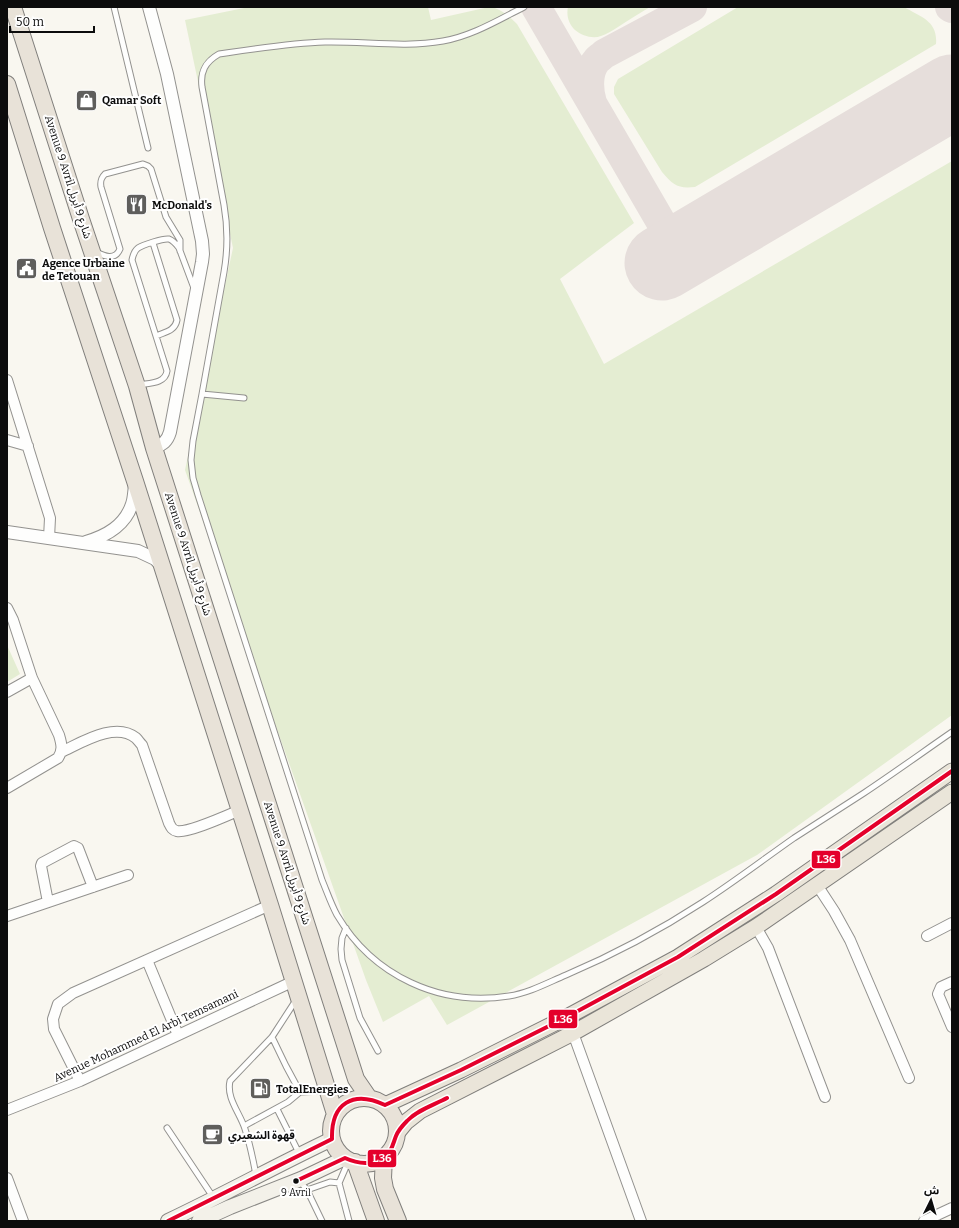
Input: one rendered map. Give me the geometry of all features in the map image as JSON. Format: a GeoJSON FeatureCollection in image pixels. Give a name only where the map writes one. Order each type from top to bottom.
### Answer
{"type":"FeatureCollection","features":[{"type":"Feature","properties":{"kind":"highway","name":"Avenue 9 Avril شارع 9 أبريل"},"geometry":{"type":"LineString","coordinates":[[13,7],[78,212],[138,386],[154,448],[356,1079],[369,1098]]}},
{"type":"Feature","properties":{"kind":"highway"},"geometry":{"type":"LineString","coordinates":[[7,84],[52,228],[135,480],[335,1114]]}},
{"type":"Feature","properties":{"kind":"highway"},"geometry":{"type":"LineString","coordinates":[[359,1098],[369,1098],[385,1105],[392,1113],[396,1123],[397,1133],[395,1142],[384,1157],[375,1162],[365,1164],[350,1160],[337,1150],[332,1139],[331,1131],[335,1114],[341,1106],[359,1098]]}},
{"type":"Feature","properties":{"kind":"highway"},"geometry":{"type":"LineString","coordinates":[[384,1157],[385,1189],[398,1221]]}},
{"type":"Feature","properties":{"kind":"highway"},"geometry":{"type":"LineString","coordinates":[[350,1160],[376,1221]]}},
{"type":"Feature","properties":{"kind":"main road"},"geometry":{"type":"LineString","coordinates":[[385,1105],[461,1070],[563,1019],[678,957],[788,886],[952,771]]}},
{"type":"Feature","properties":{"kind":"main road"},"geometry":{"type":"LineString","coordinates":[[397,1133],[406,1122],[420,1111],[573,1034],[658,986],[756,927],[952,792]]}},
{"type":"Feature","properties":{"kind":"main road"},"geometry":{"type":"LineString","coordinates":[[168,1221],[332,1139]]}},
{"type":"Feature","properties":{"kind":"main road"},"geometry":{"type":"LineString","coordinates":[[199,1221],[230,1207],[303,1185],[350,1160]]}},
{"type":"Feature","properties":{"kind":"street"},"geometry":{"type":"LineString","coordinates":[[149,7],[167,74],[202,241],[203,254],[168,438],[165,443],[154,448]]}},
{"type":"Feature","properties":{"kind":"street"},"geometry":{"type":"LineString","coordinates":[[7,380],[50,518],[49,538]]}},
{"type":"Feature","properties":{"kind":"street"},"geometry":{"type":"LineString","coordinates":[[7,440],[28,446]]}},
{"type":"Feature","properties":{"kind":"street"},"geometry":{"type":"LineString","coordinates":[[84,543],[99,538],[124,521],[132,504],[135,480]]}},
{"type":"Feature","properties":{"kind":"street"},"geometry":{"type":"LineString","coordinates":[[7,532],[138,551],[155,559],[162,566]]}},
{"type":"Feature","properties":{"kind":"street"},"geometry":{"type":"LineString","coordinates":[[7,608],[13,620],[32,678],[59,735],[61,743],[61,752],[58,758],[7,788]]}},
{"type":"Feature","properties":{"kind":"street"},"geometry":{"type":"LineString","coordinates":[[7,692],[32,678]]}},
{"type":"Feature","properties":{"kind":"street"},"geometry":{"type":"LineString","coordinates":[[61,752],[109,732],[119,731],[136,738],[142,746],[169,823],[176,831],[183,831],[202,825],[240,810]]}},
{"type":"Feature","properties":{"kind":"street"},"geometry":{"type":"LineString","coordinates":[[48,902],[40,866],[42,863],[74,846],[78,848],[92,887]]}},
{"type":"Feature","properties":{"kind":"street"},"geometry":{"type":"LineString","coordinates":[[7,916],[128,875]]}},
{"type":"Feature","properties":{"kind":"street"},"geometry":{"type":"LineString","coordinates":[[817,885],[834,911],[850,940],[909,1078]]}},
{"type":"Feature","properties":{"kind":"street"},"geometry":{"type":"LineString","coordinates":[[80,1081],[54,1029],[53,1018],[58,1004],[73,993],[270,905]]}},
{"type":"Feature","properties":{"kind":"street"},"geometry":{"type":"LineString","coordinates":[[927,936],[952,923]]}},
{"type":"Feature","properties":{"kind":"street"},"geometry":{"type":"LineString","coordinates":[[756,927],[768,948],[825,1097]]}},
{"type":"Feature","properties":{"kind":"street"},"geometry":{"type":"LineString","coordinates":[[146,960],[178,1035]]}},
{"type":"Feature","properties":{"kind":"street"},"geometry":{"type":"LineString","coordinates":[[952,982],[941,987],[938,994],[952,1026]]}},
{"type":"Feature","properties":{"kind":"street","name":"Avenue Mohammed El Arbi Temsamani"},"geometry":{"type":"LineString","coordinates":[[7,1110],[80,1081],[178,1035],[296,988]]}},
{"type":"Feature","properties":{"kind":"street"},"geometry":{"type":"LineString","coordinates":[[573,1034],[641,1221]]}},
{"type":"Feature","properties":{"kind":"street"},"geometry":{"type":"LineString","coordinates":[[7,1178],[23,1221]]}},
{"type":"Feature","properties":{"kind":"street"},"geometry":{"type":"LineString","coordinates":[[924,1221],[952,1208]]}},
{"type":"Feature","properties":{"kind":"lane"},"geometry":{"type":"LineString","coordinates":[[114,7],[148,148]]}},
{"type":"Feature","properties":{"kind":"lane"},"geometry":{"type":"LineString","coordinates":[[524,7],[480,29],[463,36],[444,41],[386,44],[324,42],[303,43],[219,54],[212,58],[202,71],[202,83],[227,222],[228,238],[227,255],[194,436],[191,460],[194,483],[330,902],[346,928],[357,942],[375,960],[401,978],[418,987],[437,993],[474,999],[511,996],[530,991],[611,954],[717,893],[952,732]]}},
{"type":"Feature","properties":{"kind":"lane"},"geometry":{"type":"LineString","coordinates":[[92,250],[103,256],[112,257],[116,255],[120,249],[101,187],[101,177],[105,174],[143,164],[151,169],[166,217],[180,240],[180,252]]}},
{"type":"Feature","properties":{"kind":"lane"},"geometry":{"type":"LineString","coordinates":[[138,386],[162,381],[166,376],[167,371],[132,260],[137,249],[165,239],[176,243],[196,295]]}},
{"type":"Feature","properties":{"kind":"lane"},"geometry":{"type":"LineString","coordinates":[[152,243],[177,320],[174,328],[156,336]]}},
{"type":"Feature","properties":{"kind":"lane"},"geometry":{"type":"LineString","coordinates":[[202,394],[244,398]]}},
{"type":"Feature","properties":{"kind":"lane"},"geometry":{"type":"LineString","coordinates":[[346,928],[342,938],[342,960],[360,1018],[378,1051]]}},
{"type":"Feature","properties":{"kind":"lane"},"geometry":{"type":"LineString","coordinates":[[256,1178],[251,1149],[244,1126],[229,1094],[230,1081],[272,1037],[296,988]]}},
{"type":"Feature","properties":{"kind":"lane"},"geometry":{"type":"LineString","coordinates":[[272,1037],[300,1092]]}},
{"type":"Feature","properties":{"kind":"lane"},"geometry":{"type":"LineString","coordinates":[[244,1126],[288,1102],[300,1092],[328,1091]]}},
{"type":"Feature","properties":{"kind":"lane"},"geometry":{"type":"LineString","coordinates":[[277,1108],[300,1154]]}},
{"type":"Feature","properties":{"kind":"lane"},"geometry":{"type":"LineString","coordinates":[[167,1128],[213,1198]]}},
{"type":"Feature","properties":{"kind":"lane"},"geometry":{"type":"LineString","coordinates":[[349,1221],[339,1183],[350,1160]]}},
{"type":"Feature","properties":{"kind":"lane"},"geometry":{"type":"LineString","coordinates":[[322,1221],[303,1185],[339,1183]]}},
{"type":"Feature","properties":{"kind":"green space"},"geometry":{"type":"Polygon","coordinates":[[[249,7],[428,7],[431,20],[493,7],[508,16],[517,24],[634,223],[560,279],[604,364],[952,161],[952,715],[757,855],[447,1025],[429,996],[383,1022],[366,980],[185,470],[233,248],[185,20],[249,7]]]}},
{"type":"Feature","properties":{"kind":"green space"},"geometry":{"type":"Polygon","coordinates":[[[568,7],[650,7],[608,33],[595,37],[581,34],[573,28],[568,17],[568,7]]]}},
{"type":"Feature","properties":{"kind":"green space"},"geometry":{"type":"Polygon","coordinates":[[[738,7],[904,7],[922,17],[931,25],[936,36],[936,44],[695,187],[680,187],[669,180],[662,172],[614,94],[614,87],[618,79],[738,7]]]}},
{"type":"Feature","properties":{"kind":"green space"},"geometry":{"type":"Polygon","coordinates":[[[7,645],[20,674],[7,682],[7,645]]]}},
{"type":"Feature","properties":{"kind":"taxiway"},"geometry":{"type":"LineString","coordinates":[[536,7],[679,253]]}},
{"type":"Feature","properties":{"kind":"taxiway"},"geometry":{"type":"LineString","coordinates":[[592,103],[589,81],[591,70],[597,60],[604,54],[692,7]]}},
{"type":"Feature","properties":{"kind":"runway"},"geometry":{"type":"LineString","coordinates":[[662,263],[952,92]]}},
{"type":"Feature","properties":{"kind":"transit line","name":"L36"},"geometry":{"type":"LineString","coordinates":[[168,1221],[332,1139],[335,1116],[340,1108],[346,1103],[363,1099],[385,1105],[461,1070],[563,1019],[678,957],[776,894],[952,771]]}},
{"type":"Feature","properties":{"kind":"transit line","name":"L36"},"geometry":{"type":"LineString","coordinates":[[296,1181],[345,1158],[357,1162],[369,1163],[375,1162],[386,1156],[390,1151],[398,1132],[411,1117],[447,1098]]}},
{"type":"Feature","properties":{"kind":"place","name":"Qamar Soft"},"geometry":{"type":"Point","coordinates":[86,100]}},
{"type":"Feature","properties":{"kind":"place","name":"McDonald's"},"geometry":{"type":"Point","coordinates":[137,205]}},
{"type":"Feature","properties":{"kind":"place","name":"Agence Urbaine de Tetouan"},"geometry":{"type":"Point","coordinates":[27,269]}},
{"type":"Feature","properties":{"kind":"place","name":"TotalEnergies"},"geometry":{"type":"Point","coordinates":[260,1089]}},
{"type":"Feature","properties":{"kind":"place","name":"قهوة الشعيري"},"geometry":{"type":"Point","coordinates":[213,1135]}},
{"type":"Feature","properties":{"kind":"place","name":"9 Avril"},"geometry":{"type":"Point","coordinates":[296,1181]}}]}
